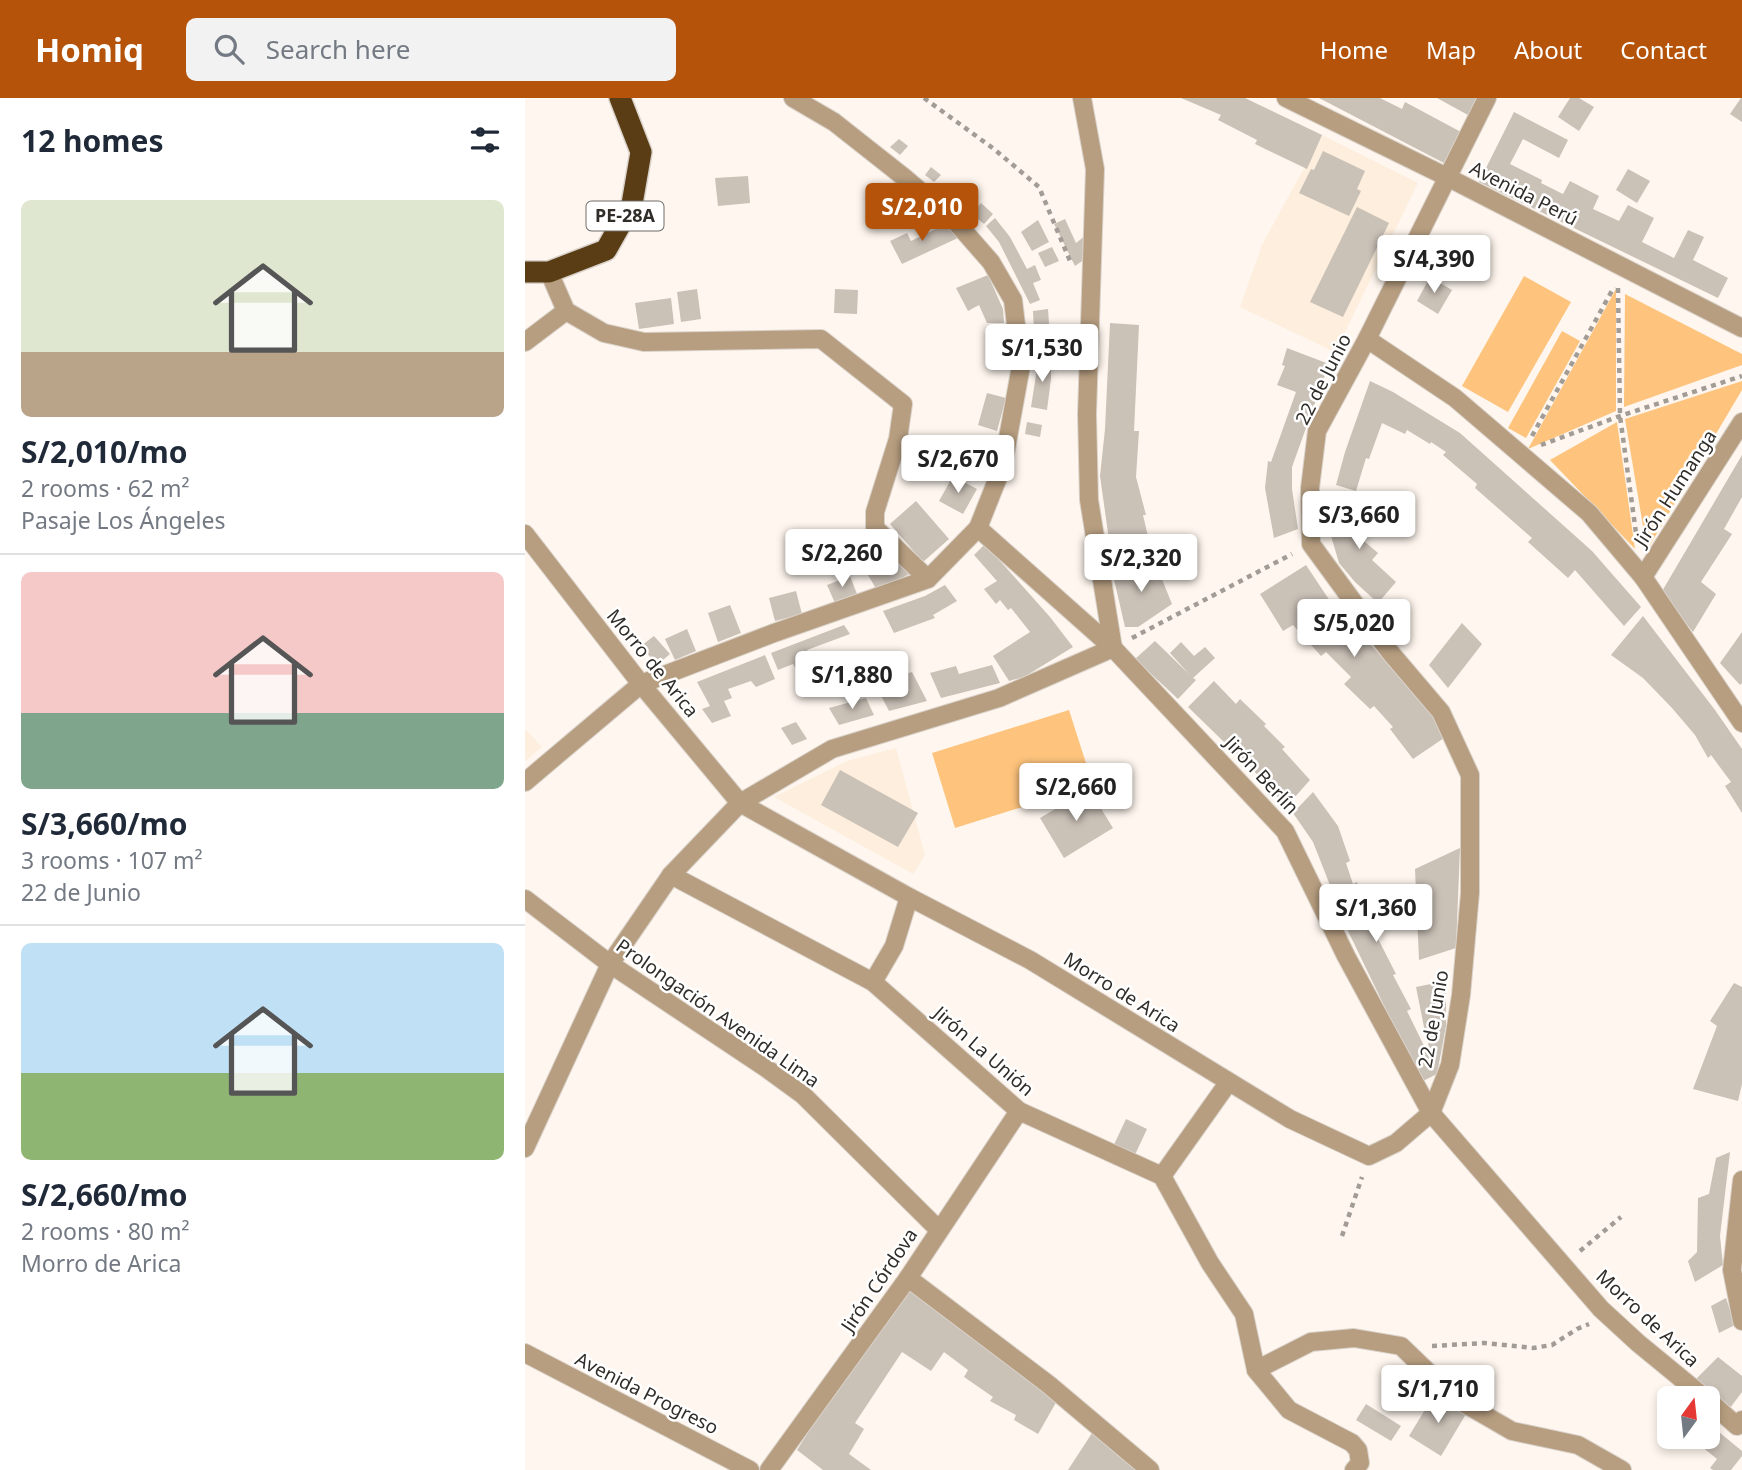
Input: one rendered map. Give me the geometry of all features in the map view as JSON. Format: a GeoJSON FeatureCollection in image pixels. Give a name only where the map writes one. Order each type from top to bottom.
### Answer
{"type":"FeatureCollection","features":[{"type":"Feature","properties":{"kind":"highway","name":"PE-28A"},"geometry":{"type":"LineString","coordinates":[[525,272],[549,272],[605,250],[632,204],[641,152],[620,98]]}},
{"type":"Feature","properties":{"kind":"street"},"geometry":{"type":"LineString","coordinates":[[525,782],[641,684],[774,633],[928,579],[978,528],[1003,465],[1021,366],[1013,300],[991,262],[955,221],[834,122],[793,98]]}},
{"type":"Feature","properties":{"kind":"street"},"geometry":{"type":"LineString","coordinates":[[525,1148],[610,964],[671,875],[740,803],[832,749],[999,698],[1113,648],[1089,500],[1087,414],[1095,169],[1082,98]]}},
{"type":"Feature","properties":{"kind":"street","name":"Avenida Perú"},"geometry":{"type":"LineString","coordinates":[[1286,98],[1742,328]]}},
{"type":"Feature","properties":{"kind":"street","name":"22 de Junio"},"geometry":{"type":"LineString","coordinates":[[1431,1114],[1450,1065],[1461,995],[1470,893],[1471,775],[1441,712],[1390,652],[1311,544],[1311,488],[1317,430],[1367,339],[1487,98]]}},
{"type":"Feature","properties":{"kind":"street"},"geometry":{"type":"LineString","coordinates":[[549,272],[566,312],[604,333],[644,342],[821,339],[903,404],[898,439],[875,512],[875,528],[928,579]]}},
{"type":"Feature","properties":{"kind":"street"},"geometry":{"type":"LineString","coordinates":[[525,342],[566,312]]}},
{"type":"Feature","properties":{"kind":"street"},"geometry":{"type":"LineString","coordinates":[[1367,339],[1455,398],[1589,513],[1643,577],[1742,723]]}},
{"type":"Feature","properties":{"kind":"street","name":"Jirón Humanga"},"geometry":{"type":"LineString","coordinates":[[1643,577],[1742,422]]}},
{"type":"Feature","properties":{"kind":"street","name":"Jirón Berlín"},"geometry":{"type":"LineString","coordinates":[[978,528],[1113,648],[1285,831],[1346,956],[1431,1114]]}},
{"type":"Feature","properties":{"kind":"street","name":"Morro de Arica"},"geometry":{"type":"LineString","coordinates":[[525,534],[641,684],[740,803],[909,897],[1030,960],[1290,1119],[1369,1156]]}},
{"type":"Feature","properties":{"kind":"street","name":"Jirón La Unión"},"geometry":{"type":"LineString","coordinates":[[671,875],[873,982],[1019,1111],[1162,1176]]}},
{"type":"Feature","properties":{"kind":"street"},"geometry":{"type":"LineString","coordinates":[[873,982],[894,946],[909,897]]}},
{"type":"Feature","properties":{"kind":"street","name":"Prolongación Avenida Lima"},"geometry":{"type":"LineString","coordinates":[[525,899],[610,964],[803,1095],[938,1230]]}},
{"type":"Feature","properties":{"kind":"street"},"geometry":{"type":"LineString","coordinates":[[1228,1083],[1162,1176],[1210,1263],[1244,1314],[1256,1370],[1289,1410],[1352,1443],[1357,1450],[1357,1466]]}},
{"type":"Feature","properties":{"kind":"street","name":"Jirón Córdova"},"geometry":{"type":"LineString","coordinates":[[769,1470],[908,1278],[1019,1111]]}},
{"type":"Feature","properties":{"kind":"street"},"geometry":{"type":"LineString","coordinates":[[1369,1156],[1395,1143],[1431,1114]]}},
{"type":"Feature","properties":{"kind":"street","name":"Morro de Arica"},"geometry":{"type":"LineString","coordinates":[[1431,1114],[1609,1317],[1691,1386]]}},
{"type":"Feature","properties":{"kind":"street"},"geometry":{"type":"LineString","coordinates":[[1742,1180],[1732,1270],[1742,1321]]}},
{"type":"Feature","properties":{"kind":"street"},"geometry":{"type":"LineString","coordinates":[[908,1278],[1048,1384],[1150,1470]]}},
{"type":"Feature","properties":{"kind":"street"},"geometry":{"type":"LineString","coordinates":[[1256,1370],[1311,1342],[1354,1338],[1401,1346],[1455,1398],[1512,1431],[1578,1445],[1622,1470]]}},
{"type":"Feature","properties":{"kind":"street","name":"Avenida Progreso"},"geometry":{"type":"LineString","coordinates":[[525,1353],[750,1470]]}},
{"type":"Feature","properties":{"kind":"street","name":"Morro de Arica"},"geometry":{"type":"LineString","coordinates":[[1720,1411],[1737,1426],[1742,1420]]}},
{"type":"Feature","properties":{"kind":"path"},"geometry":{"type":"LineString","coordinates":[[924,98],[994,149],[1039,187],[1059,239],[1075,270]]}},
{"type":"Feature","properties":{"kind":"path"},"geometry":{"type":"LineString","coordinates":[[1531,439],[1618,280],[1620,416],[1637,537]]}},
{"type":"Feature","properties":{"kind":"path"},"geometry":{"type":"LineString","coordinates":[[1536,447],[1742,376]]}},
{"type":"Feature","properties":{"kind":"path"},"geometry":{"type":"LineString","coordinates":[[1113,648],[1311,544]]}},
{"type":"Feature","properties":{"kind":"path"},"geometry":{"type":"LineString","coordinates":[[1342,1236],[1369,1156]]}},
{"type":"Feature","properties":{"kind":"path"},"geometry":{"type":"LineString","coordinates":[[1563,1265],[1621,1217]]}},
{"type":"Feature","properties":{"kind":"path"},"geometry":{"type":"LineString","coordinates":[[1401,1346],[1484,1343],[1533,1348],[1552,1345],[1577,1329],[1609,1317]]}},
{"type":"Feature","properties":{"kind":"shaded area"},"geometry":{"type":"Polygon","coordinates":[[[1322,135],[1418,183],[1335,352],[1240,307],[1262,245],[1322,135]]]}},
{"type":"Feature","properties":{"kind":"shaded area"},"geometry":{"type":"Polygon","coordinates":[[[1524,276],[1571,302],[1508,412],[1462,386],[1524,276]]]}},
{"type":"Feature","properties":{"kind":"shaded area"},"geometry":{"type":"Polygon","coordinates":[[[1616,289],[1616,411],[1528,449],[1616,289]]]}},
{"type":"Feature","properties":{"kind":"shaded area"},"geometry":{"type":"Polygon","coordinates":[[[1625,294],[1742,354],[1742,365],[1624,407],[1625,294]]]}},
{"type":"Feature","properties":{"kind":"shaded area"},"geometry":{"type":"Polygon","coordinates":[[[1562,331],[1580,341],[1526,438],[1508,428],[1562,331]]]}},
{"type":"Feature","properties":{"kind":"shaded area"},"geometry":{"type":"Polygon","coordinates":[[[1742,381],[1742,390],[1647,550],[1625,419],[1742,381]]]}},
{"type":"Feature","properties":{"kind":"shaded area"},"geometry":{"type":"Polygon","coordinates":[[[1617,422],[1635,549],[1550,460],[1617,422]]]}},
{"type":"Feature","properties":{"kind":"shaded area"},"geometry":{"type":"Polygon","coordinates":[[[1069,710],[1093,785],[955,828],[932,753],[1069,710]]]}},
{"type":"Feature","properties":{"kind":"shaded area"},"geometry":{"type":"Polygon","coordinates":[[[525,729],[542,747],[525,761],[525,729]]]}},
{"type":"Feature","properties":{"kind":"shaded area"},"geometry":{"type":"Polygon","coordinates":[[[896,748],[925,855],[913,874],[774,797],[847,761],[896,748]]]}},
{"type":"Feature","properties":{"kind":"building"},"geometry":{"type":"Polygon","coordinates":[[[1181,98],[1245,98],[1322,135],[1307,169],[1255,144],[1257,140],[1218,120],[1221,115],[1181,98]]]}},
{"type":"Feature","properties":{"kind":"building"},"geometry":{"type":"Polygon","coordinates":[[[1319,98],[1380,98],[1402,109],[1405,102],[1461,132],[1444,163],[1319,98]]]}},
{"type":"Feature","properties":{"kind":"building"},"geometry":{"type":"Polygon","coordinates":[[[1437,98],[1477,98],[1468,115],[1437,98]]]}},
{"type":"Feature","properties":{"kind":"building"},"geometry":{"type":"Polygon","coordinates":[[[1570,98],[1579,98],[1594,107],[1579,131],[1558,117],[1570,98]]]}},
{"type":"Feature","properties":{"kind":"building"},"geometry":{"type":"Polygon","coordinates":[[[1742,98],[1742,122],[1730,114],[1742,98]]]}},
{"type":"Feature","properties":{"kind":"building"},"geometry":{"type":"Polygon","coordinates":[[[1514,112],[1568,140],[1559,158],[1523,139],[1510,164],[1563,194],[1570,181],[1599,196],[1593,209],[1619,221],[1628,205],[1654,218],[1642,242],[1674,258],[1688,230],[1704,237],[1693,260],[1728,278],[1718,298],[1479,182],[1514,112]]]}},
{"type":"Feature","properties":{"kind":"building"},"geometry":{"type":"Polygon","coordinates":[[[899,139],[908,146],[900,155],[890,147],[899,139]]]}},
{"type":"Feature","properties":{"kind":"building"},"geometry":{"type":"Polygon","coordinates":[[[1323,151],[1365,171],[1357,189],[1361,191],[1349,216],[1299,193],[1323,151]]]}},
{"type":"Feature","properties":{"kind":"building"},"geometry":{"type":"Polygon","coordinates":[[[931,167],[941,175],[934,182],[925,175],[931,167]]]}},
{"type":"Feature","properties":{"kind":"building"},"geometry":{"type":"Polygon","coordinates":[[[1628,169],[1650,181],[1637,203],[1616,190],[1628,169]]]}},
{"type":"Feature","properties":{"kind":"building"},"geometry":{"type":"Polygon","coordinates":[[[748,176],[750,203],[718,206],[715,178],[748,176]]]}},
{"type":"Feature","properties":{"kind":"building"},"geometry":{"type":"Polygon","coordinates":[[[895,182],[909,194],[899,199],[885,187],[895,182]]]}},
{"type":"Feature","properties":{"kind":"building"},"geometry":{"type":"Polygon","coordinates":[[[962,195],[977,208],[981,203],[993,214],[984,224],[957,201],[962,195]]]}},
{"type":"Feature","properties":{"kind":"building"},"geometry":{"type":"Polygon","coordinates":[[[1357,207],[1389,223],[1343,317],[1310,302],[1357,207]]]}},
{"type":"Feature","properties":{"kind":"building"},"geometry":{"type":"Polygon","coordinates":[[[995,218],[1010,237],[1027,269],[1035,265],[1041,280],[1033,283],[1040,300],[1030,304],[999,242],[986,226],[995,218]]]}},
{"type":"Feature","properties":{"kind":"building"},"geometry":{"type":"Polygon","coordinates":[[[1065,219],[1076,243],[1085,236],[1088,257],[1075,266],[1054,224],[1065,219]]]}},
{"type":"Feature","properties":{"kind":"building"},"geometry":{"type":"Polygon","coordinates":[[[1038,220],[1049,242],[1032,251],[1021,232],[1038,220]]]}},
{"type":"Feature","properties":{"kind":"building"},"geometry":{"type":"Polygon","coordinates":[[[944,225],[960,237],[902,264],[890,241],[907,233],[911,241],[944,225]]]}},
{"type":"Feature","properties":{"kind":"building"},"geometry":{"type":"Polygon","coordinates":[[[1052,247],[1059,261],[1045,267],[1038,253],[1052,247]]]}},
{"type":"Feature","properties":{"kind":"building"},"geometry":{"type":"Polygon","coordinates":[[[988,275],[1003,309],[1004,323],[987,323],[979,305],[968,311],[956,288],[988,275]]]}},
{"type":"Feature","properties":{"kind":"building"},"geometry":{"type":"Polygon","coordinates":[[[1430,277],[1452,290],[1438,314],[1417,301],[1430,277]]]}},
{"type":"Feature","properties":{"kind":"building"},"geometry":{"type":"Polygon","coordinates":[[[697,289],[701,319],[681,322],[677,292],[697,289]]]}},
{"type":"Feature","properties":{"kind":"building"},"geometry":{"type":"Polygon","coordinates":[[[835,289],[858,290],[857,314],[834,313],[835,289]]]}},
{"type":"Feature","properties":{"kind":"building"},"geometry":{"type":"Polygon","coordinates":[[[671,298],[674,324],[639,329],[635,303],[671,298]]]}},
{"type":"Feature","properties":{"kind":"building"},"geometry":{"type":"Polygon","coordinates":[[[1048,309],[1051,352],[1035,354],[1033,311],[1048,309]]]}},
{"type":"Feature","properties":{"kind":"building"},"geometry":{"type":"Polygon","coordinates":[[[1110,323],[1139,325],[1134,431],[1139,431],[1136,477],[1146,515],[1143,515],[1150,545],[1112,561],[1100,476],[1110,323]]]}},
{"type":"Feature","properties":{"kind":"building"},"geometry":{"type":"Polygon","coordinates":[[[1287,348],[1329,364],[1292,467],[1292,489],[1298,529],[1274,538],[1265,488],[1268,461],[1271,462],[1296,392],[1277,385],[1285,366],[1282,365],[1287,348]]]}},
{"type":"Feature","properties":{"kind":"building"},"geometry":{"type":"Polygon","coordinates":[[[1035,358],[1051,361],[1047,410],[1031,407],[1036,375],[1035,358]]]}},
{"type":"Feature","properties":{"kind":"building"},"geometry":{"type":"Polygon","coordinates":[[[1370,381],[1460,433],[1592,551],[1641,607],[1624,626],[1575,570],[1568,578],[1528,542],[1532,538],[1475,488],[1477,484],[1443,455],[1446,452],[1407,430],[1405,434],[1382,423],[1369,459],[1366,458],[1356,491],[1336,485],[1370,381]]]}},
{"type":"Feature","properties":{"kind":"building"},"geometry":{"type":"Polygon","coordinates":[[[987,393],[1006,398],[997,431],[978,425],[987,393]]]}},
{"type":"Feature","properties":{"kind":"building"},"geometry":{"type":"Polygon","coordinates":[[[1027,422],[1042,425],[1040,437],[1025,434],[1027,422]]]}},
{"type":"Feature","properties":{"kind":"building"},"geometry":{"type":"Polygon","coordinates":[[[1742,455],[1742,497],[1724,529],[1732,534],[1701,582],[1716,594],[1693,632],[1661,593],[1742,455]]]}},
{"type":"Feature","properties":{"kind":"building"},"geometry":{"type":"Polygon","coordinates":[[[953,476],[977,489],[963,514],[939,501],[953,476]]]}},
{"type":"Feature","properties":{"kind":"building"},"geometry":{"type":"Polygon","coordinates":[[[1355,498],[1375,516],[1359,537],[1378,553],[1372,560],[1396,582],[1378,603],[1339,563],[1329,529],[1355,498]]]}},
{"type":"Feature","properties":{"kind":"building"},"geometry":{"type":"Polygon","coordinates":[[[916,501],[949,539],[923,562],[890,524],[916,501]]]}},
{"type":"Feature","properties":{"kind":"building"},"geometry":{"type":"Polygon","coordinates":[[[985,544],[1073,647],[1024,677],[1009,681],[993,656],[1030,632],[1011,608],[1008,610],[1000,600],[996,604],[984,589],[997,581],[974,555],[985,544]]]}},
{"type":"Feature","properties":{"kind":"building"},"geometry":{"type":"Polygon","coordinates":[[[892,546],[909,574],[878,592],[862,565],[892,546]]]}},
{"type":"Feature","properties":{"kind":"building"},"geometry":{"type":"Polygon","coordinates":[[[1155,562],[1172,604],[1138,627],[1125,627],[1113,575],[1155,562]]]}},
{"type":"Feature","properties":{"kind":"building"},"geometry":{"type":"Polygon","coordinates":[[[1306,565],[1330,601],[1422,700],[1447,736],[1413,759],[1390,729],[1393,727],[1374,706],[1370,709],[1344,684],[1351,677],[1326,652],[1321,656],[1293,625],[1283,631],[1260,594],[1306,565]]]}},
{"type":"Feature","properties":{"kind":"building"},"geometry":{"type":"Polygon","coordinates":[[[850,576],[857,594],[835,603],[827,585],[850,576]]]}},
{"type":"Feature","properties":{"kind":"building"},"geometry":{"type":"Polygon","coordinates":[[[945,585],[957,601],[933,615],[935,618],[894,633],[883,611],[925,596],[945,585]]]}},
{"type":"Feature","properties":{"kind":"building"},"geometry":{"type":"Polygon","coordinates":[[[796,591],[802,614],[775,621],[769,598],[796,591]]]}},
{"type":"Feature","properties":{"kind":"building"},"geometry":{"type":"Polygon","coordinates":[[[730,605],[741,633],[718,642],[708,613],[730,605]]]}},
{"type":"Feature","properties":{"kind":"building"},"geometry":{"type":"Polygon","coordinates":[[[1643,616],[1742,749],[1742,813],[1725,786],[1731,782],[1711,755],[1708,758],[1695,735],[1643,678],[1611,655],[1643,616]]]}},
{"type":"Feature","properties":{"kind":"building"},"geometry":{"type":"Polygon","coordinates":[[[1462,623],[1482,644],[1448,688],[1429,665],[1462,623]]]}},
{"type":"Feature","properties":{"kind":"building"},"geometry":{"type":"Polygon","coordinates":[[[844,625],[850,634],[807,650],[824,679],[807,686],[793,664],[778,670],[771,653],[844,625]]]}},
{"type":"Feature","properties":{"kind":"building"},"geometry":{"type":"Polygon","coordinates":[[[687,629],[696,651],[675,660],[665,639],[687,629]]]}},
{"type":"Feature","properties":{"kind":"building"},"geometry":{"type":"Polygon","coordinates":[[[1742,632],[1742,683],[1740,685],[1720,663],[1742,632]]]}},
{"type":"Feature","properties":{"kind":"building"},"geometry":{"type":"Polygon","coordinates":[[[654,636],[670,654],[657,665],[641,646],[654,636]]]}},
{"type":"Feature","properties":{"kind":"building"},"geometry":{"type":"Polygon","coordinates":[[[1155,641],[1189,674],[1170,653],[1181,642],[1194,656],[1205,647],[1215,658],[1193,678],[1196,680],[1178,699],[1135,659],[1155,641]]]}},
{"type":"Feature","properties":{"kind":"building"},"geometry":{"type":"Polygon","coordinates":[[[765,655],[775,679],[756,687],[751,681],[728,689],[732,698],[724,701],[731,716],[712,723],[702,709],[710,706],[697,682],[765,655]]]}},
{"type":"Feature","properties":{"kind":"building"},"geometry":{"type":"Polygon","coordinates":[[[992,665],[1000,683],[941,698],[930,673],[956,666],[959,674],[992,665]]]}},
{"type":"Feature","properties":{"kind":"building"},"geometry":{"type":"Polygon","coordinates":[[[912,672],[927,701],[889,711],[875,684],[912,672]]]}},
{"type":"Feature","properties":{"kind":"building"},"geometry":{"type":"Polygon","coordinates":[[[1214,681],[1236,704],[1240,699],[1266,724],[1264,726],[1285,747],[1282,749],[1310,780],[1286,807],[1258,775],[1188,707],[1214,681]]]}},
{"type":"Feature","properties":{"kind":"building"},"geometry":{"type":"Polygon","coordinates":[[[866,698],[874,715],[839,725],[829,708],[866,698]]]}},
{"type":"Feature","properties":{"kind":"building"},"geometry":{"type":"Polygon","coordinates":[[[796,722],[807,739],[792,745],[781,728],[796,722]]]}},
{"type":"Feature","properties":{"kind":"building"},"geometry":{"type":"Polygon","coordinates":[[[840,770],[918,813],[898,847],[821,805],[840,770]]]}},
{"type":"Feature","properties":{"kind":"building"},"geometry":{"type":"Polygon","coordinates":[[[1089,789],[1113,828],[1064,858],[1040,818],[1089,789]]]}},
{"type":"Feature","properties":{"kind":"building"},"geometry":{"type":"Polygon","coordinates":[[[1313,792],[1338,826],[1350,861],[1346,863],[1353,884],[1357,882],[1373,922],[1370,923],[1396,974],[1393,975],[1411,1009],[1407,1011],[1428,1054],[1429,1031],[1425,1032],[1416,987],[1446,981],[1446,1026],[1437,1074],[1421,1082],[1348,931],[1313,842],[1293,813],[1313,792]]]}},
{"type":"Feature","properties":{"kind":"building"},"geometry":{"type":"Polygon","coordinates":[[[1460,848],[1456,948],[1419,960],[1415,869],[1460,848]]]}},
{"type":"Feature","properties":{"kind":"building"},"geometry":{"type":"Polygon","coordinates":[[[1734,983],[1742,987],[1742,1084],[1738,1101],[1693,1089],[1717,1026],[1710,1021],[1734,983]]]}},
{"type":"Feature","properties":{"kind":"building"},"geometry":{"type":"Polygon","coordinates":[[[1126,1119],[1147,1129],[1132,1161],[1111,1151],[1126,1119]]]}},
{"type":"Feature","properties":{"kind":"building"},"geometry":{"type":"Polygon","coordinates":[[[1730,1152],[1720,1236],[1723,1265],[1695,1282],[1688,1261],[1697,1252],[1698,1198],[1709,1194],[1716,1158],[1730,1152]]]}},
{"type":"Feature","properties":{"kind":"building"},"geometry":{"type":"Polygon","coordinates":[[[909,1288],[1058,1399],[1038,1434],[1014,1420],[1016,1415],[990,1401],[993,1397],[964,1377],[968,1370],[944,1352],[931,1371],[902,1352],[855,1423],[864,1429],[849,1454],[871,1470],[823,1470],[797,1450],[826,1404],[909,1288]]]}},
{"type":"Feature","properties":{"kind":"building"},"geometry":{"type":"Polygon","coordinates":[[[1726,1298],[1735,1325],[1719,1333],[1711,1306],[1726,1298]]]}},
{"type":"Feature","properties":{"kind":"building"},"geometry":{"type":"Polygon","coordinates":[[[1718,1357],[1742,1376],[1742,1392],[1730,1408],[1720,1399],[1720,1386],[1704,1386],[1696,1379],[1718,1357]]]}},
{"type":"Feature","properties":{"kind":"building"},"geometry":{"type":"Polygon","coordinates":[[[1434,1395],[1466,1414],[1441,1456],[1409,1436],[1434,1395]]]}},
{"type":"Feature","properties":{"kind":"building"},"geometry":{"type":"Polygon","coordinates":[[[1366,1404],[1401,1426],[1391,1441],[1356,1420],[1366,1404]]]}},
{"type":"Feature","properties":{"kind":"building"},"geometry":{"type":"Polygon","coordinates":[[[1094,1430],[1141,1470],[1068,1470],[1094,1430]]]}},
{"type":"Feature","properties":{"kind":"building"},"geometry":{"type":"Polygon","coordinates":[[[1720,1433],[1742,1451],[1742,1456],[1731,1470],[1710,1468],[1717,1459],[1705,1449],[1720,1449],[1720,1433]]]}}]}
